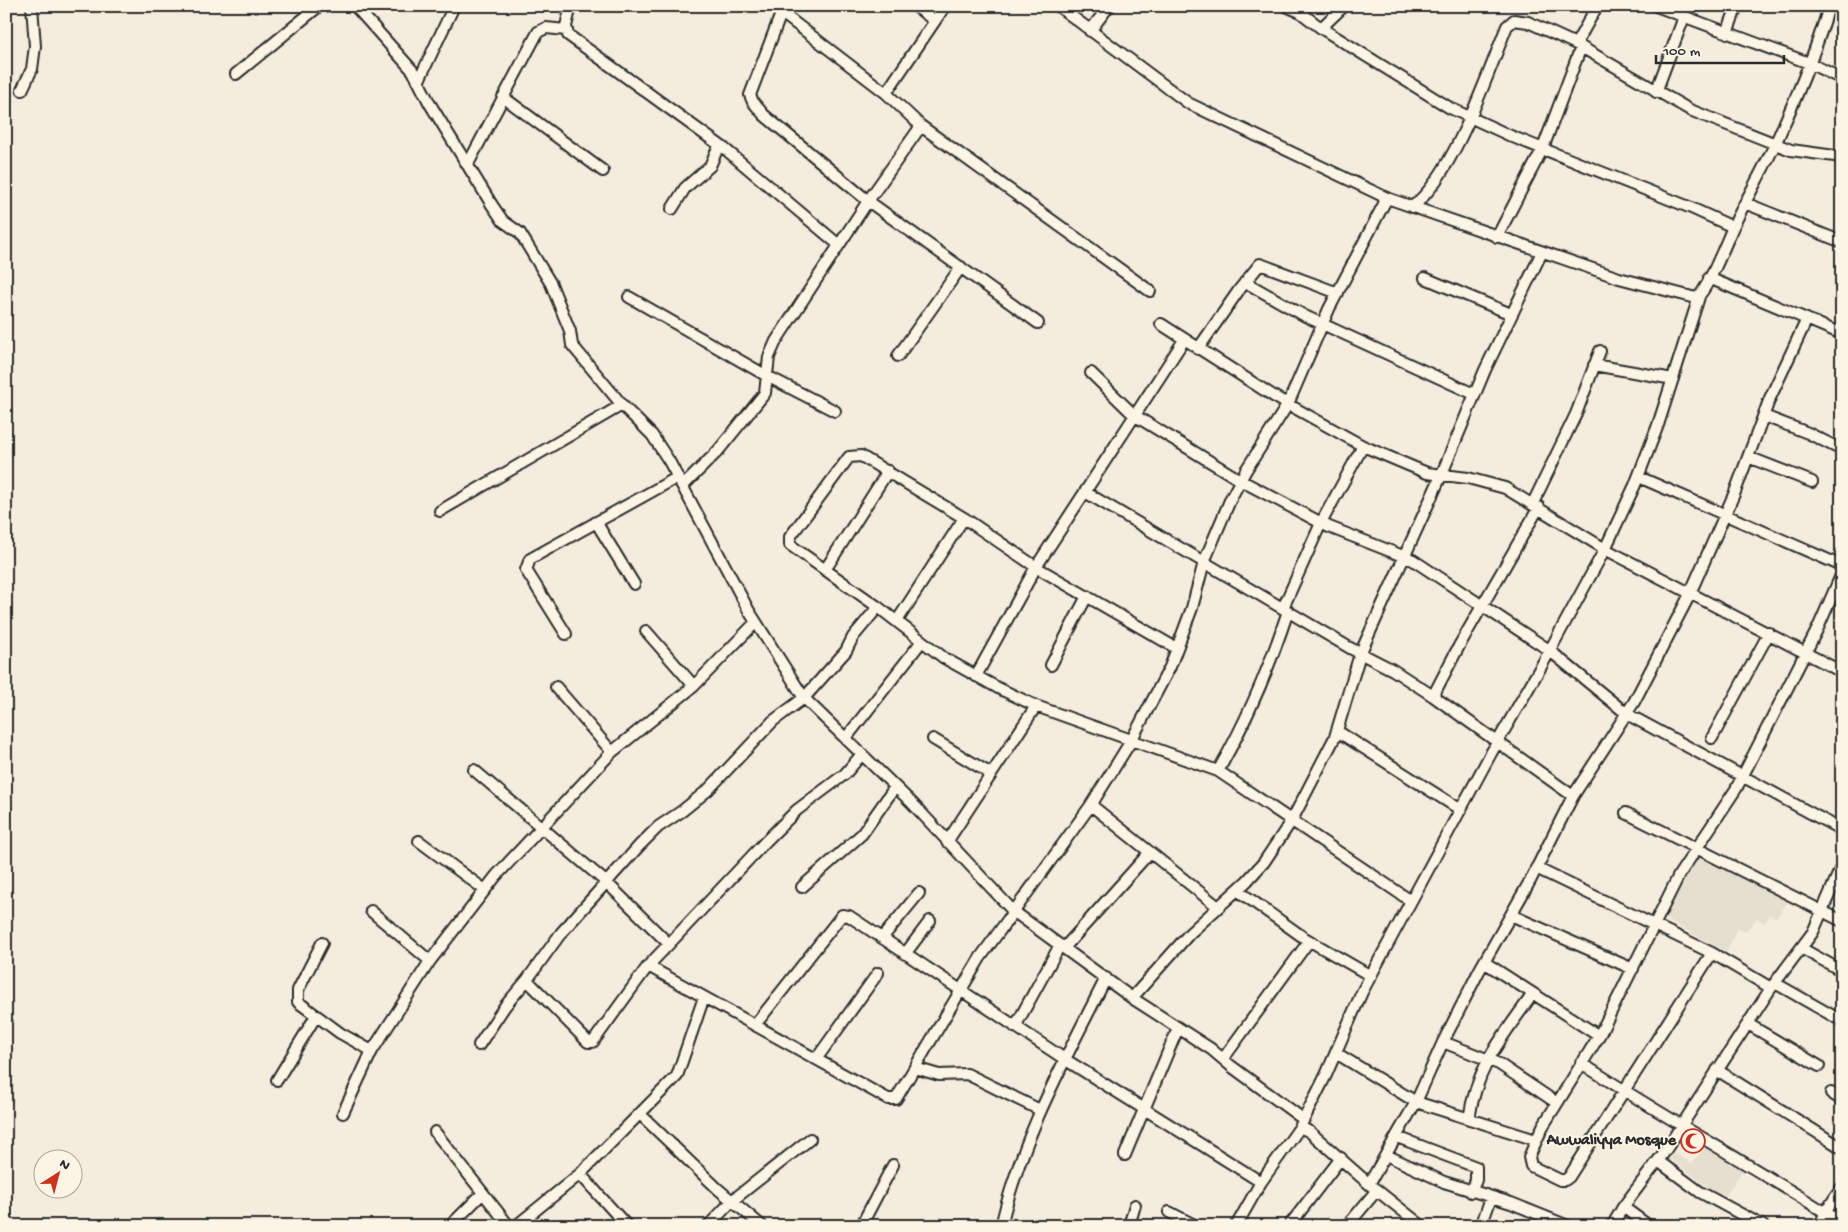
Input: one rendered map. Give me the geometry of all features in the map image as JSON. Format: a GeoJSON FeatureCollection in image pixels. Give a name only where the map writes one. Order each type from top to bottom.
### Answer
{"type":"FeatureCollection","features":[{"type":"Feature","properties":{"kind":"street"},"geometry":{"type":"LineString","coordinates":[[22,90],[32,69],[34,46],[32,6]]}},
{"type":"Feature","properties":{"kind":"street"},"geometry":{"type":"LineString","coordinates":[[236,74],[319,6]]}},
{"type":"Feature","properties":{"kind":"street"},"geometry":{"type":"LineString","coordinates":[[418,80],[454,6]]}},
{"type":"Feature","properties":{"kind":"street"},"geometry":{"type":"LineString","coordinates":[[571,6],[566,30],[568,35],[721,146],[839,245]]}},
{"type":"Feature","properties":{"kind":"street"},"geometry":{"type":"LineString","coordinates":[[915,6],[934,20]]}},
{"type":"Feature","properties":{"kind":"street"},"geometry":{"type":"LineString","coordinates":[[886,93],[945,6]]}},
{"type":"Feature","properties":{"kind":"street"},"geometry":{"type":"LineString","coordinates":[[1058,6],[1188,103],[1387,198],[1619,278],[1699,297]]}},
{"type":"Feature","properties":{"kind":"street"},"geometry":{"type":"LineString","coordinates":[[1090,31],[1109,6]]}},
{"type":"Feature","properties":{"kind":"street"},"geometry":{"type":"LineString","coordinates":[[1286,6],[1299,9],[1321,28],[1450,108],[1470,118],[1689,207],[1733,227]]}},
{"type":"Feature","properties":{"kind":"street"},"geometry":{"type":"LineString","coordinates":[[1321,28],[1344,6]]}},
{"type":"Feature","properties":{"kind":"street"},"geometry":{"type":"LineString","coordinates":[[1497,237],[1543,148],[1578,45],[1597,6]]}},
{"type":"Feature","properties":{"kind":"street"},"geometry":{"type":"LineString","coordinates":[[1656,6],[1679,12],[1727,33],[1809,63],[1842,79]]}},
{"type":"Feature","properties":{"kind":"street"},"geometry":{"type":"LineString","coordinates":[[1727,33],[1736,6]]}},
{"type":"Feature","properties":{"kind":"street"},"geometry":{"type":"LineString","coordinates":[[1236,1226],[1261,1182],[1301,1123],[1336,1053],[1371,976],[1605,549],[1639,477],[1699,297],[1744,203],[1775,144],[1809,63],[1829,6]]}},
{"type":"Feature","properties":{"kind":"street"},"geometry":{"type":"LineString","coordinates":[[357,7],[413,71],[492,206],[503,221],[520,234],[551,284],[570,331],[572,345],[622,405],[652,435],[680,481],[719,557],[756,622],[804,698],[895,787],[1013,911],[1132,998],[1223,1059],[1301,1123],[1410,1222],[1422,1226]]}},
{"type":"Feature","properties":{"kind":"street"},"geometry":{"type":"LineString","coordinates":[[783,9],[786,17],[886,93],[921,126],[1150,291]]}},
{"type":"Feature","properties":{"kind":"street"},"geometry":{"type":"LineString","coordinates":[[783,9],[750,98],[764,115],[868,200],[1038,323]]}},
{"type":"Feature","properties":{"kind":"street"},"geometry":{"type":"LineString","coordinates":[[1656,92],[1679,12]]}},
{"type":"Feature","properties":{"kind":"street"},"geometry":{"type":"LineString","coordinates":[[1412,207],[1427,195],[1470,118],[1510,22],[1519,19],[1578,45],[1690,110],[1791,150],[1842,157]]}},
{"type":"Feature","properties":{"kind":"street"},"geometry":{"type":"LineString","coordinates":[[468,164],[538,32],[546,28],[566,30]]}},
{"type":"Feature","properties":{"kind":"street"},"geometry":{"type":"LineString","coordinates":[[504,97],[603,171]]}},
{"type":"Feature","properties":{"kind":"street"},"geometry":{"type":"LineString","coordinates":[[566,634],[526,566],[532,557],[596,522],[680,481],[718,451],[766,393],[769,357],[776,341],[868,200],[921,126]]}},
{"type":"Feature","properties":{"kind":"street"},"geometry":{"type":"LineString","coordinates":[[672,209],[685,188],[710,166],[721,146]]}},
{"type":"Feature","properties":{"kind":"street"},"geometry":{"type":"LineString","coordinates":[[648,966],[892,1100],[896,1099],[980,958],[1091,805],[1131,741],[1170,667],[1192,608],[1204,562],[1240,480],[1288,404],[1323,324],[1387,198]]}},
{"type":"Feature","properties":{"kind":"street"},"geometry":{"type":"LineString","coordinates":[[1744,203],[1842,242]]}},
{"type":"Feature","properties":{"kind":"street"},"geometry":{"type":"LineString","coordinates":[[1132,998],[1190,932],[1237,890],[1264,862],[1292,820],[1337,731],[1360,654],[1441,476],[1474,394],[1542,252]]}},
{"type":"Feature","properties":{"kind":"street"},"geometry":{"type":"LineString","coordinates":[[1198,349],[1245,282],[1262,264],[1338,293]]}},
{"type":"Feature","properties":{"kind":"street"},"geometry":{"type":"LineString","coordinates":[[898,356],[961,267]]}},
{"type":"Feature","properties":{"kind":"street"},"geometry":{"type":"LineString","coordinates":[[1425,278],[1511,314]]}},
{"type":"Feature","properties":{"kind":"street"},"geometry":{"type":"LineString","coordinates":[[1709,278],[1842,334]]}},
{"type":"Feature","properties":{"kind":"street"},"geometry":{"type":"LineString","coordinates":[[1245,282],[1323,324],[1474,394]]}},
{"type":"Feature","properties":{"kind":"street"},"geometry":{"type":"LineString","coordinates":[[629,297],[767,376],[835,411]]}},
{"type":"Feature","properties":{"kind":"street"},"geometry":{"type":"LineString","coordinates":[[1347,1226],[1373,1187],[1386,1155],[1416,1102],[1443,1042],[1573,796],[1627,714],[1690,593],[1726,515],[1764,416],[1807,319]]}},
{"type":"Feature","properties":{"kind":"street"},"geometry":{"type":"LineString","coordinates":[[1161,324],[1288,404],[1363,446],[1427,473],[1494,484],[1536,505],[1605,549],[1842,672]]}},
{"type":"Feature","properties":{"kind":"street"},"geometry":{"type":"LineString","coordinates":[[976,676],[1036,567],[1184,340]]}},
{"type":"Feature","properties":{"kind":"street"},"geometry":{"type":"LineString","coordinates":[[1433,696],[1536,505],[1576,414],[1600,351]]}},
{"type":"Feature","properties":{"kind":"street"},"geometry":{"type":"LineString","coordinates":[[1594,366],[1673,379]]}},
{"type":"Feature","properties":{"kind":"street"},"geometry":{"type":"LineString","coordinates":[[1091,373],[1134,415],[1240,480],[1321,523],[1405,558],[1482,604],[1549,650],[1627,714],[1690,750],[1744,775],[1842,830]]}},
{"type":"Feature","properties":{"kind":"street"},"geometry":{"type":"LineString","coordinates":[[440,511],[622,405]]}},
{"type":"Feature","properties":{"kind":"street"},"geometry":{"type":"LineString","coordinates":[[1764,416],[1808,433],[1842,450]]}},
{"type":"Feature","properties":{"kind":"street"},"geometry":{"type":"LineString","coordinates":[[1218,771],[1238,736],[1278,643],[1286,610],[1321,523],[1363,446]]}},
{"type":"Feature","properties":{"kind":"street"},"geometry":{"type":"LineString","coordinates":[[1176,648],[1036,567],[964,518],[861,456],[849,457],[790,538],[790,545],[878,607],[944,658],[1036,706],[1218,771],[1411,902]]}},
{"type":"Feature","properties":{"kind":"street"},"geometry":{"type":"LineString","coordinates":[[1748,457],[1812,482]]}},
{"type":"Feature","properties":{"kind":"street"},"geometry":{"type":"LineString","coordinates":[[825,570],[888,471]]}},
{"type":"Feature","properties":{"kind":"street"},"geometry":{"type":"LineString","coordinates":[[1639,477],[1842,566]]}},
{"type":"Feature","properties":{"kind":"street"},"geometry":{"type":"LineString","coordinates":[[1085,492],[1360,654],[1393,670],[1433,696],[1573,796]]}},
{"type":"Feature","properties":{"kind":"street"},"geometry":{"type":"LineString","coordinates":[[897,621],[964,518]]}},
{"type":"Feature","properties":{"kind":"street"},"geometry":{"type":"LineString","coordinates":[[596,522],[634,584]]}},
{"type":"Feature","properties":{"kind":"street"},"geometry":{"type":"LineString","coordinates":[[1712,952],[1565,1180],[1531,1166],[1530,1157],[1536,1140],[1599,1036],[1679,875],[1744,775],[1806,652],[1842,573]]}},
{"type":"Feature","properties":{"kind":"street"},"geometry":{"type":"LineString","coordinates":[[1051,665],[1087,596]]}},
{"type":"Feature","properties":{"kind":"street"},"geometry":{"type":"LineString","coordinates":[[478,1045],[505,1006],[527,980],[561,933],[658,827],[708,790],[773,721],[804,698],[846,650],[853,637],[878,607]]}},
{"type":"Feature","properties":{"kind":"street"},"geometry":{"type":"LineString","coordinates":[[343,1113],[372,1051],[430,962],[485,890],[612,752],[694,686],[756,622]]}},
{"type":"Feature","properties":{"kind":"street"},"geometry":{"type":"LineString","coordinates":[[646,631],[694,686]]}},
{"type":"Feature","properties":{"kind":"street"},"geometry":{"type":"LineString","coordinates":[[1712,738],[1769,633]]}},
{"type":"Feature","properties":{"kind":"street"},"geometry":{"type":"LineString","coordinates":[[846,738],[922,640]]}},
{"type":"Feature","properties":{"kind":"street"},"geometry":{"type":"LineString","coordinates":[[556,687],[612,752]]}},
{"type":"Feature","properties":{"kind":"street"},"geometry":{"type":"LineString","coordinates":[[947,842],[1036,706]]}},
{"type":"Feature","properties":{"kind":"street"},"geometry":{"type":"LineString","coordinates":[[1337,731],[1461,810]]}},
{"type":"Feature","properties":{"kind":"street"},"geometry":{"type":"LineString","coordinates":[[933,738],[991,774]]}},
{"type":"Feature","properties":{"kind":"street"},"geometry":{"type":"LineString","coordinates":[[527,980],[591,1042],[648,966],[772,834],[816,795],[845,774],[862,754]]}},
{"type":"Feature","properties":{"kind":"street"},"geometry":{"type":"LineString","coordinates":[[474,770],[607,883],[669,944]]}},
{"type":"Feature","properties":{"kind":"street"},"geometry":{"type":"LineString","coordinates":[[802,887],[862,834],[895,787]]}},
{"type":"Feature","properties":{"kind":"street"},"geometry":{"type":"LineString","coordinates":[[1091,805],[1217,906]]}},
{"type":"Feature","properties":{"kind":"street"},"geometry":{"type":"LineString","coordinates":[[1626,813],[1824,910],[1842,921]]}},
{"type":"Feature","properties":{"kind":"street"},"geometry":{"type":"LineString","coordinates":[[419,841],[485,890]]}},
{"type":"Feature","properties":{"kind":"street"},"geometry":{"type":"LineString","coordinates":[[1015,1027],[1062,946],[1150,852]]}},
{"type":"Feature","properties":{"kind":"street"},"geometry":{"type":"LineString","coordinates":[[1612,1226],[1773,986],[1813,932],[1842,865]]}},
{"type":"Feature","properties":{"kind":"street"},"geometry":{"type":"LineString","coordinates":[[1536,868],[1712,952],[1842,1022]]}},
{"type":"Feature","properties":{"kind":"street"},"geometry":{"type":"LineString","coordinates":[[1237,890],[1309,941],[1371,976]]}},
{"type":"Feature","properties":{"kind":"street"},"geometry":{"type":"LineString","coordinates":[[882,938],[919,893]]}},
{"type":"Feature","properties":{"kind":"street"},"geometry":{"type":"LineString","coordinates":[[371,911],[430,962]]}},
{"type":"Feature","properties":{"kind":"street"},"geometry":{"type":"LineString","coordinates":[[754,1025],[842,915],[851,917],[1066,1060],[1261,1182]]}},
{"type":"Feature","properties":{"kind":"street"},"geometry":{"type":"LineString","coordinates":[[1511,915],[1633,969]]}},
{"type":"Feature","properties":{"kind":"street"},"geometry":{"type":"LineString","coordinates":[[905,954],[930,920]]}},
{"type":"Feature","properties":{"kind":"street"},"geometry":{"type":"LineString","coordinates":[[1223,1059],[1309,941]]}},
{"type":"Feature","properties":{"kind":"street"},"geometry":{"type":"LineString","coordinates":[[322,944],[297,995],[298,1002],[340,1033],[372,1051]]}},
{"type":"Feature","properties":{"kind":"street"},"geometry":{"type":"LineString","coordinates":[[1801,948],[1842,971]]}},
{"type":"Feature","properties":{"kind":"street"},"geometry":{"type":"LineString","coordinates":[[1484,962],[1532,995],[1599,1036]]}},
{"type":"Feature","properties":{"kind":"street"},"geometry":{"type":"LineString","coordinates":[[817,1058],[878,973]]}},
{"type":"Feature","properties":{"kind":"street"},"geometry":{"type":"LineString","coordinates":[[1001,1226],[1016,1170],[1040,1110],[1106,978]]}},
{"type":"Feature","properties":{"kind":"street"},"geometry":{"type":"LineString","coordinates":[[1469,1119],[1472,1099],[1488,1058],[1532,995]]}},
{"type":"Feature","properties":{"kind":"street"},"geometry":{"type":"LineString","coordinates":[[516,1226],[580,1174],[677,1076],[704,997]]}},
{"type":"Feature","properties":{"kind":"street"},"geometry":{"type":"LineString","coordinates":[[277,1080],[316,1016]]}},
{"type":"Feature","properties":{"kind":"street"},"geometry":{"type":"LineString","coordinates":[[1748,1024],[1819,1066]]}},
{"type":"Feature","properties":{"kind":"street"},"geometry":{"type":"LineString","coordinates":[[1125,1155],[1178,1028]]}},
{"type":"Feature","properties":{"kind":"street"},"geometry":{"type":"LineString","coordinates":[[1443,1042],[1488,1058],[1557,1103]]}},
{"type":"Feature","properties":{"kind":"street"},"geometry":{"type":"LineString","coordinates":[[1336,1053],[1416,1102],[1536,1140]]}},
{"type":"Feature","properties":{"kind":"street"},"geometry":{"type":"LineString","coordinates":[[1582,1063],[1654,1110],[1682,1124],[1842,1223]]}},
{"type":"Feature","properties":{"kind":"street"},"geometry":{"type":"LineString","coordinates":[[915,1068],[940,1075],[967,1074],[1040,1110]]}},
{"type":"Feature","properties":{"kind":"street"},"geometry":{"type":"LineString","coordinates":[[1718,1070],[1842,1148]]}},
{"type":"Feature","properties":{"kind":"street"},"geometry":{"type":"LineString","coordinates":[[1831,1093],[1842,1100]]}},
{"type":"Feature","properties":{"kind":"street"},"geometry":{"type":"LineString","coordinates":[[640,1115],[762,1226]]}},
{"type":"Feature","properties":{"kind":"street"},"geometry":{"type":"LineString","coordinates":[[435,1132],[510,1226]]}},
{"type":"Feature","properties":{"kind":"street"},"geometry":{"type":"LineString","coordinates":[[1396,1138],[1476,1167],[1476,1180],[1471,1192]]}},
{"type":"Feature","properties":{"kind":"street"},"geometry":{"type":"LineString","coordinates":[[708,1226],[733,1200],[810,1139]]}},
{"type":"Feature","properties":{"kind":"street"},"geometry":{"type":"LineString","coordinates":[[1386,1155],[1444,1182],[1568,1226]]}},
{"type":"Feature","properties":{"kind":"street"},"geometry":{"type":"LineString","coordinates":[[1290,1226],[1341,1158]]}},
{"type":"Feature","properties":{"kind":"street"},"geometry":{"type":"LineString","coordinates":[[1658,1160],[1700,1192],[1763,1226]]}},
{"type":"Feature","properties":{"kind":"street"},"geometry":{"type":"LineString","coordinates":[[861,1226],[892,1166]]}},
{"type":"Feature","properties":{"kind":"street"},"geometry":{"type":"LineString","coordinates":[[580,1174],[627,1226]]}},
{"type":"Feature","properties":{"kind":"street"},"geometry":{"type":"LineString","coordinates":[[1820,1226],[1825,1212],[1842,1186]]}},
{"type":"Feature","properties":{"kind":"street"},"geometry":{"type":"LineString","coordinates":[[450,1226],[483,1193]]}},
{"type":"Feature","properties":{"kind":"street"},"geometry":{"type":"LineString","coordinates":[[1481,1226],[1491,1198]]}},
{"type":"Feature","properties":{"kind":"street"},"geometry":{"type":"LineString","coordinates":[[1129,1226],[1135,1205]]}},
{"type":"Feature","properties":{"kind":"street"},"geometry":{"type":"LineString","coordinates":[[1623,1207],[1649,1226]]}},
{"type":"Feature","properties":{"kind":"street"},"geometry":{"type":"LineString","coordinates":[[1169,1212],[1196,1226]]}},
{"type":"Feature","properties":{"kind":"shaded area"},"geometry":{"type":"Polygon","coordinates":[[[1700,853],[1789,900],[1776,918],[1769,915],[1765,923],[1757,918],[1745,932],[1737,928],[1727,952],[1663,918],[1700,853]]]}},
{"type":"Feature","properties":{"kind":"shaded area"},"geometry":{"type":"Polygon","coordinates":[[[1709,1142],[1746,1165],[1724,1198],[1669,1158],[1674,1152],[1691,1164],[1709,1142]]]}},
{"type":"Feature","properties":{"kind":"place","name":"Awwaliyya Mosque"},"geometry":{"type":"Point","coordinates":[1693,1141]}}]}
